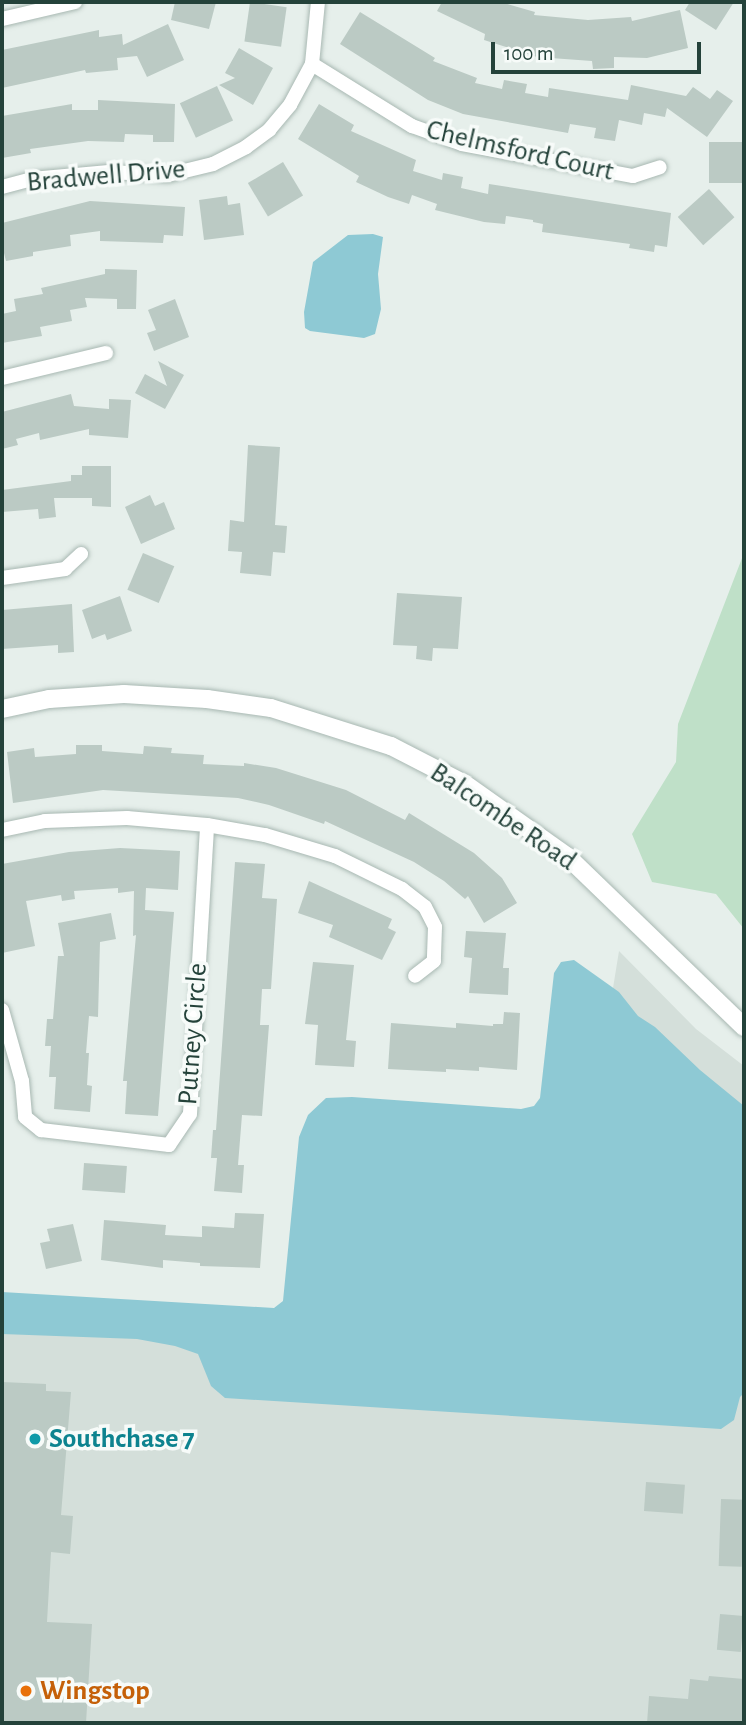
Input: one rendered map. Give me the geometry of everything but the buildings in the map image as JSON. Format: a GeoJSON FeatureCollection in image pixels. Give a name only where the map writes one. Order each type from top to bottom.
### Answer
{"type":"FeatureCollection","features":[{"type":"Feature","properties":{"kind":"street"},"geometry":{"type":"LineString","coordinates":[[2,19],[75,2]]}},
{"type":"Feature","properties":{"kind":"street","name":"Bradwell Drive"},"geometry":{"type":"LineString","coordinates":[[2,187],[32,179],[109,172],[168,175],[214,164],[269,130],[290,105],[312,64],[318,2]]}},
{"type":"Feature","properties":{"kind":"street","name":"Chelmsford Court"},"geometry":{"type":"LineString","coordinates":[[312,64],[412,126],[462,144],[633,176],[660,167]]}},
{"type":"Feature","properties":{"kind":"street"},"geometry":{"type":"LineString","coordinates":[[2,378],[106,354]]}},
{"type":"Feature","properties":{"kind":"street"},"geometry":{"type":"LineString","coordinates":[[2,578],[65,569],[81,554]]}},
{"type":"Feature","properties":{"kind":"street","name":"Balcombe Road"},"geometry":{"type":"LineString","coordinates":[[2,709],[49,699],[124,694],[207,699],[271,708],[391,746],[466,784],[568,857],[744,1027]]}},
{"type":"Feature","properties":{"kind":"street"},"geometry":{"type":"LineString","coordinates":[[2,830],[45,821],[127,818],[207,825],[264,835],[335,856],[402,889],[425,907],[435,927],[434,961],[415,976]]}},
{"type":"Feature","properties":{"kind":"street","name":"Putney Circle"},"geometry":{"type":"LineString","coordinates":[[2,1010],[22,1082],[25,1117],[33,1124],[41,1130],[67,1135],[169,1145],[190,1114],[207,825]]}},
{"type":"Feature","properties":{"kind":"shaded area"},"geometry":{"type":"Polygon","coordinates":[[[619,951],[696,1029],[744,1066],[744,1723],[2,1723],[2,1318],[554,1353],[619,951]]]}},
{"type":"Feature","properties":{"kind":"green space"},"geometry":{"type":"Polygon","coordinates":[[[744,553],[744,929],[716,894],[652,882],[632,834],[676,762],[678,724],[744,553]]]}},
{"type":"Feature","properties":{"kind":"water"},"geometry":{"type":"Polygon","coordinates":[[[373,234],[383,237],[378,274],[381,309],[375,334],[364,338],[310,331],[305,328],[304,312],[313,262],[348,235],[373,234]]]}},
{"type":"Feature","properties":{"kind":"water"},"geometry":{"type":"Polygon","coordinates":[[[574,960],[619,992],[638,1016],[655,1027],[700,1070],[744,1106],[744,1393],[740,1397],[734,1420],[721,1429],[225,1398],[211,1386],[198,1354],[175,1346],[137,1339],[2,1334],[2,1292],[274,1308],[283,1301],[299,1137],[308,1115],[326,1098],[352,1097],[521,1109],[534,1106],[540,1098],[554,973],[561,962],[574,960]]]}},
{"type":"Feature","properties":{"kind":"place","name":"Southchase 7"},"geometry":{"type":"Point","coordinates":[35,1439]}},
{"type":"Feature","properties":{"kind":"place","name":"Wingstop"},"geometry":{"type":"Point","coordinates":[26,1691]}}]}
